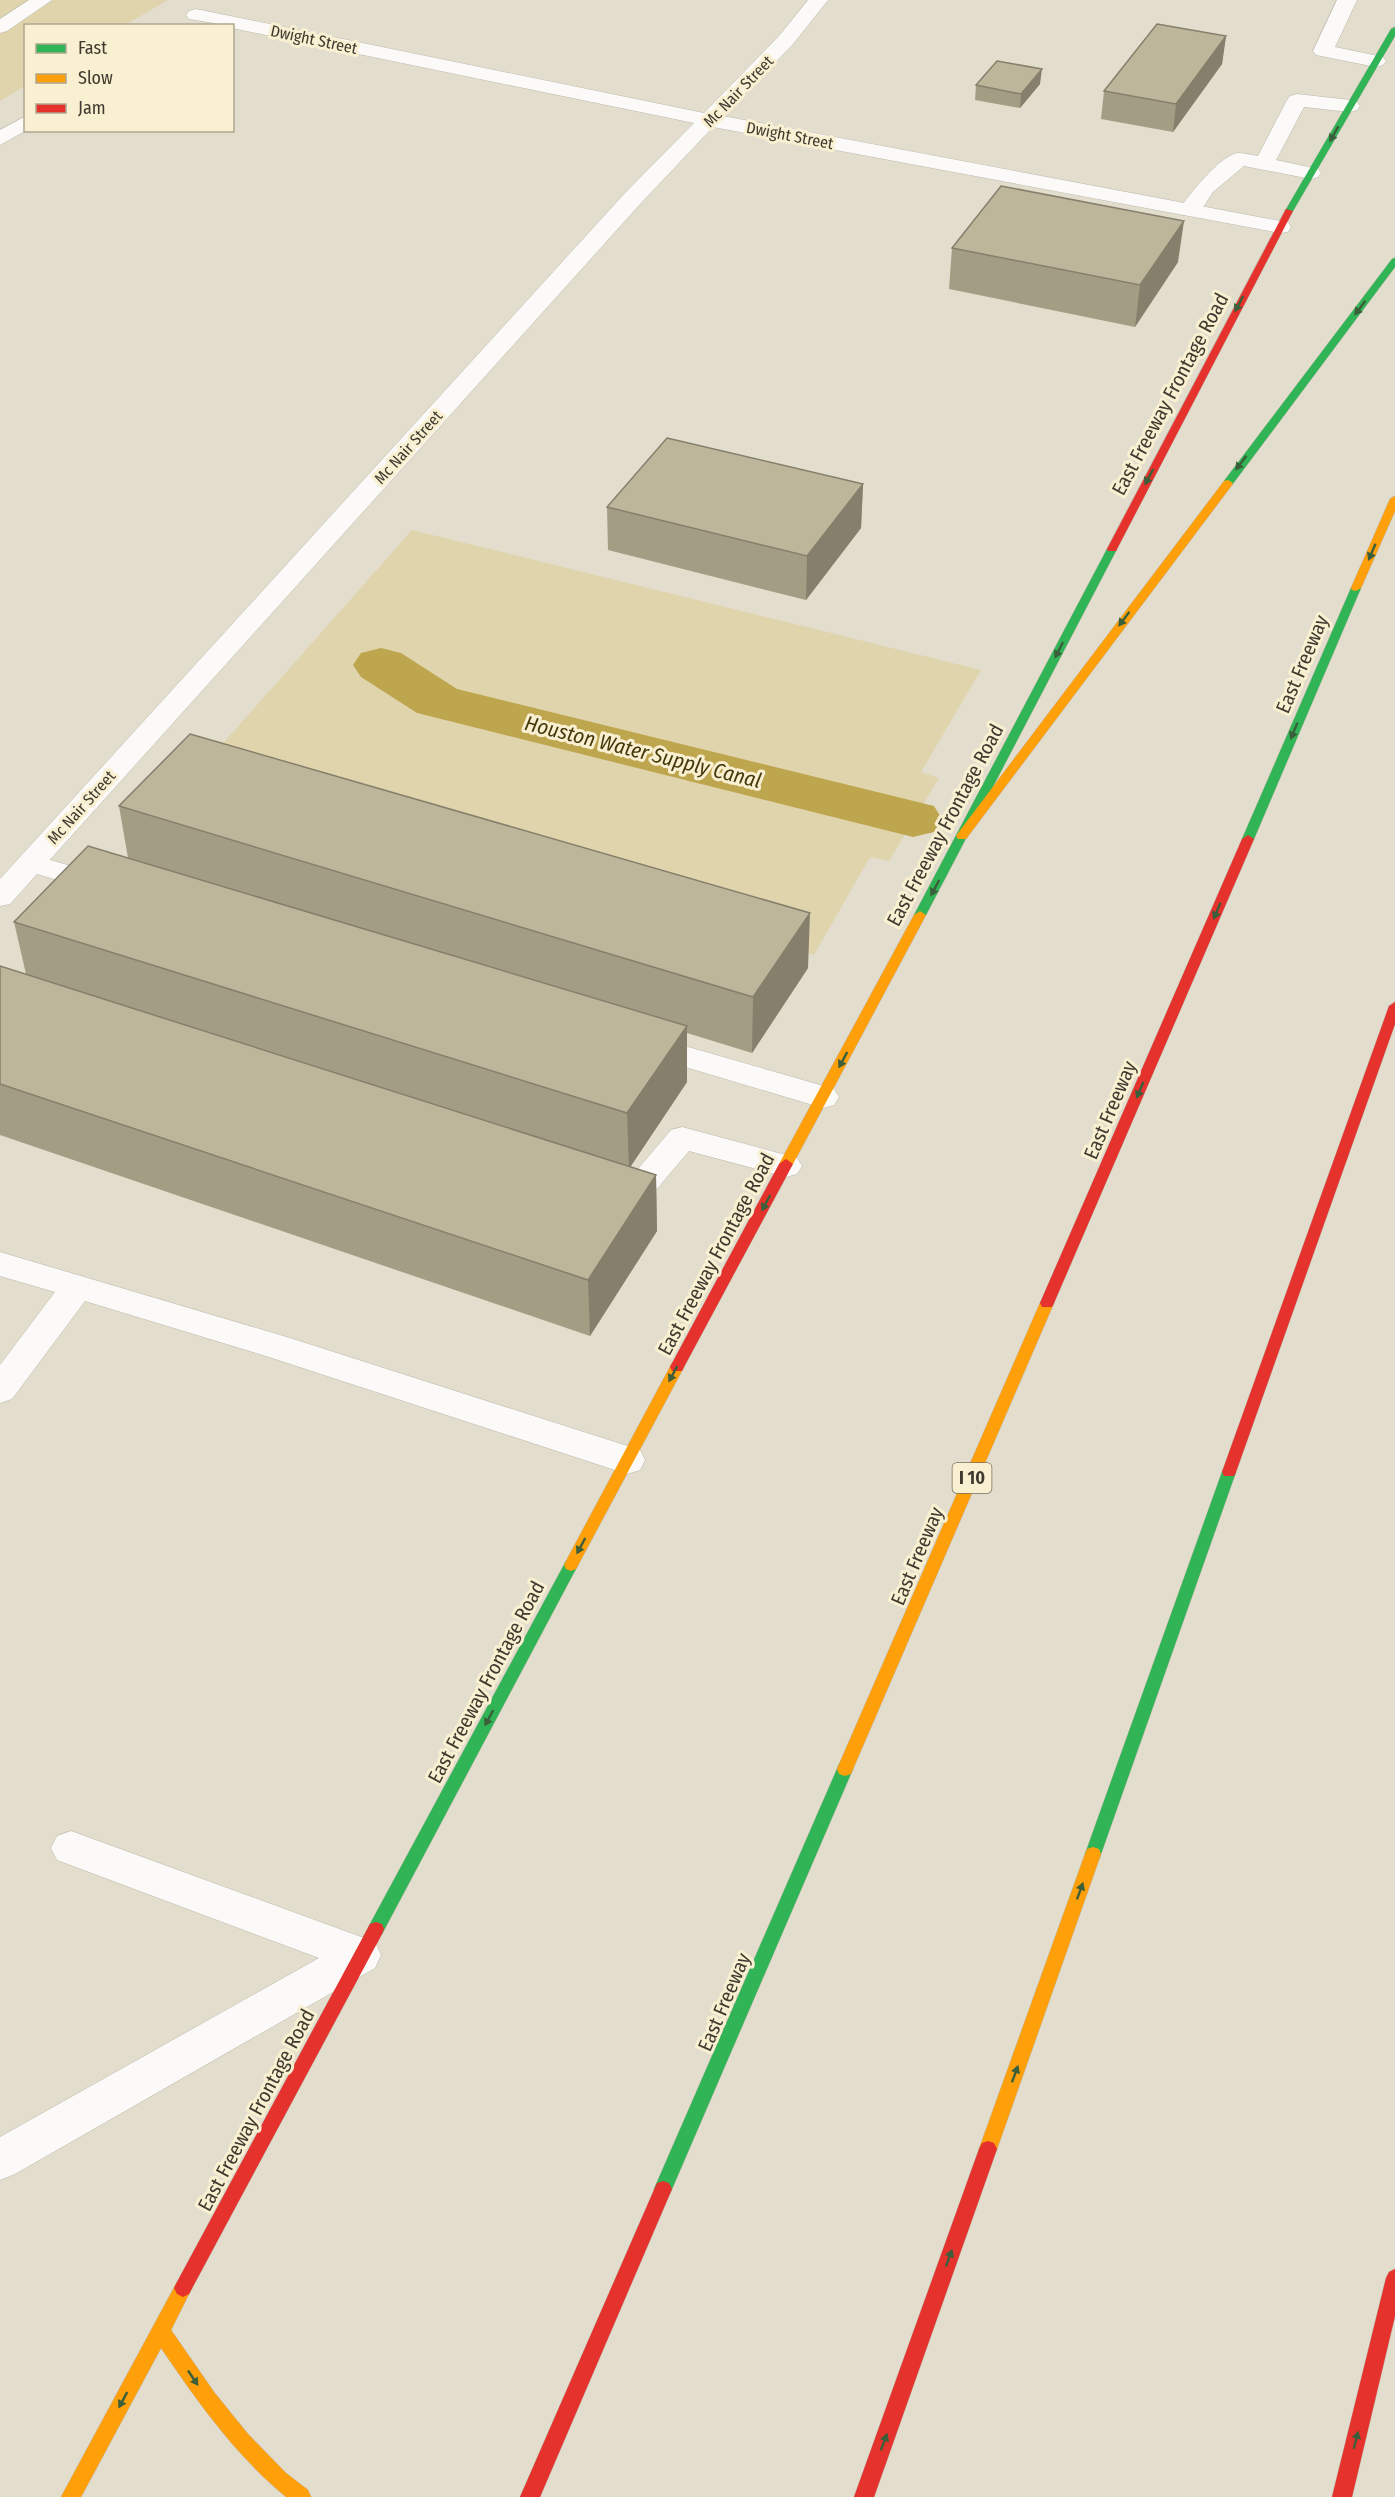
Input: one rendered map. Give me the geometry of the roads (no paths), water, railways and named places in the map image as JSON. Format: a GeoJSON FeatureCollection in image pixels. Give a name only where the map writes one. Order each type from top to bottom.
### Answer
{"type":"FeatureCollection","features":[{"type":"Feature","properties":{"kind":"main road","name":"East Freeway Frontage Road"},"geometry":{"type":"LineString","coordinates":[[71,2497],[962,837],[1280,227],[1395,29]]}},
{"type":"Feature","properties":{"kind":"main road"},"geometry":{"type":"LineString","coordinates":[[962,837],[1395,261]]}},
{"type":"Feature","properties":{"kind":"main road","name":"East Freeway"},"geometry":{"type":"LineString","coordinates":[[530,2497],[1395,499]]}},
{"type":"Feature","properties":{"kind":"main road"},"geometry":{"type":"LineString","coordinates":[[864,2497],[1395,1006]]}},
{"type":"Feature","properties":{"kind":"main road"},"geometry":{"type":"LineString","coordinates":[[1342,2497],[1392,2306]]}},
{"type":"Feature","properties":{"kind":"main road"},"geometry":{"type":"LineString","coordinates":[[160,2330],[224,2424],[274,2479],[301,2497]]}},
{"type":"Feature","properties":{"kind":"street"},"geometry":{"type":"LineString","coordinates":[[0,27],[42,0]]}},
{"type":"Feature","properties":{"kind":"street"},"geometry":{"type":"LineString","coordinates":[[187,20],[215,0]]}},
{"type":"Feature","properties":{"kind":"street","name":"Mc Nair Street"},"geometry":{"type":"LineString","coordinates":[[0,897],[633,198],[786,40],[818,0]]}},
{"type":"Feature","properties":{"kind":"street"},"geometry":{"type":"LineString","coordinates":[[1347,0],[1323,51],[1376,61]]}},
{"type":"Feature","properties":{"kind":"street","name":"Dwight Street"},"geometry":{"type":"LineString","coordinates":[[187,20],[208,24]]}},
{"type":"Feature","properties":{"kind":"street","name":"Dwight Street"},"geometry":{"type":"LineString","coordinates":[[234,29],[1280,227]]}},
{"type":"Feature","properties":{"kind":"street"},"geometry":{"type":"LineString","coordinates":[[1264,164],[1298,99],[1350,106]]}},
{"type":"Feature","properties":{"kind":"street"},"geometry":{"type":"LineString","coordinates":[[0,139],[24,123]]}},
{"type":"Feature","properties":{"kind":"street"},"geometry":{"type":"LineString","coordinates":[[1190,210],[1206,188],[1240,159],[1311,173]]}},
{"type":"Feature","properties":{"kind":"street"},"geometry":{"type":"LineString","coordinates":[[30,863],[130,893]]}},
{"type":"Feature","properties":{"kind":"street"},"geometry":{"type":"LineString","coordinates":[[617,1036],[823,1097]]}},
{"type":"Feature","properties":{"kind":"street"},"geometry":{"type":"LineString","coordinates":[[582,1173],[639,1189],[682,1138],[786,1166]]}},
{"type":"Feature","properties":{"kind":"street"},"geometry":{"type":"LineString","coordinates":[[0,1264],[278,1347],[627,1460]]}},
{"type":"Feature","properties":{"kind":"street"},"geometry":{"type":"LineString","coordinates":[[0,1390],[77,1287]]}},
{"type":"Feature","properties":{"kind":"street"},"geometry":{"type":"LineString","coordinates":[[71,1848],[361,1955]]}},
{"type":"Feature","properties":{"kind":"street"},"geometry":{"type":"LineString","coordinates":[[0,2160],[361,1955]]}},
{"type":"Feature","properties":{"kind":"waterway","name":"Houston Water Supply Canal"},"geometry":{"type":"LineString","coordinates":[[381,665],[437,701],[913,819]]}}]}
